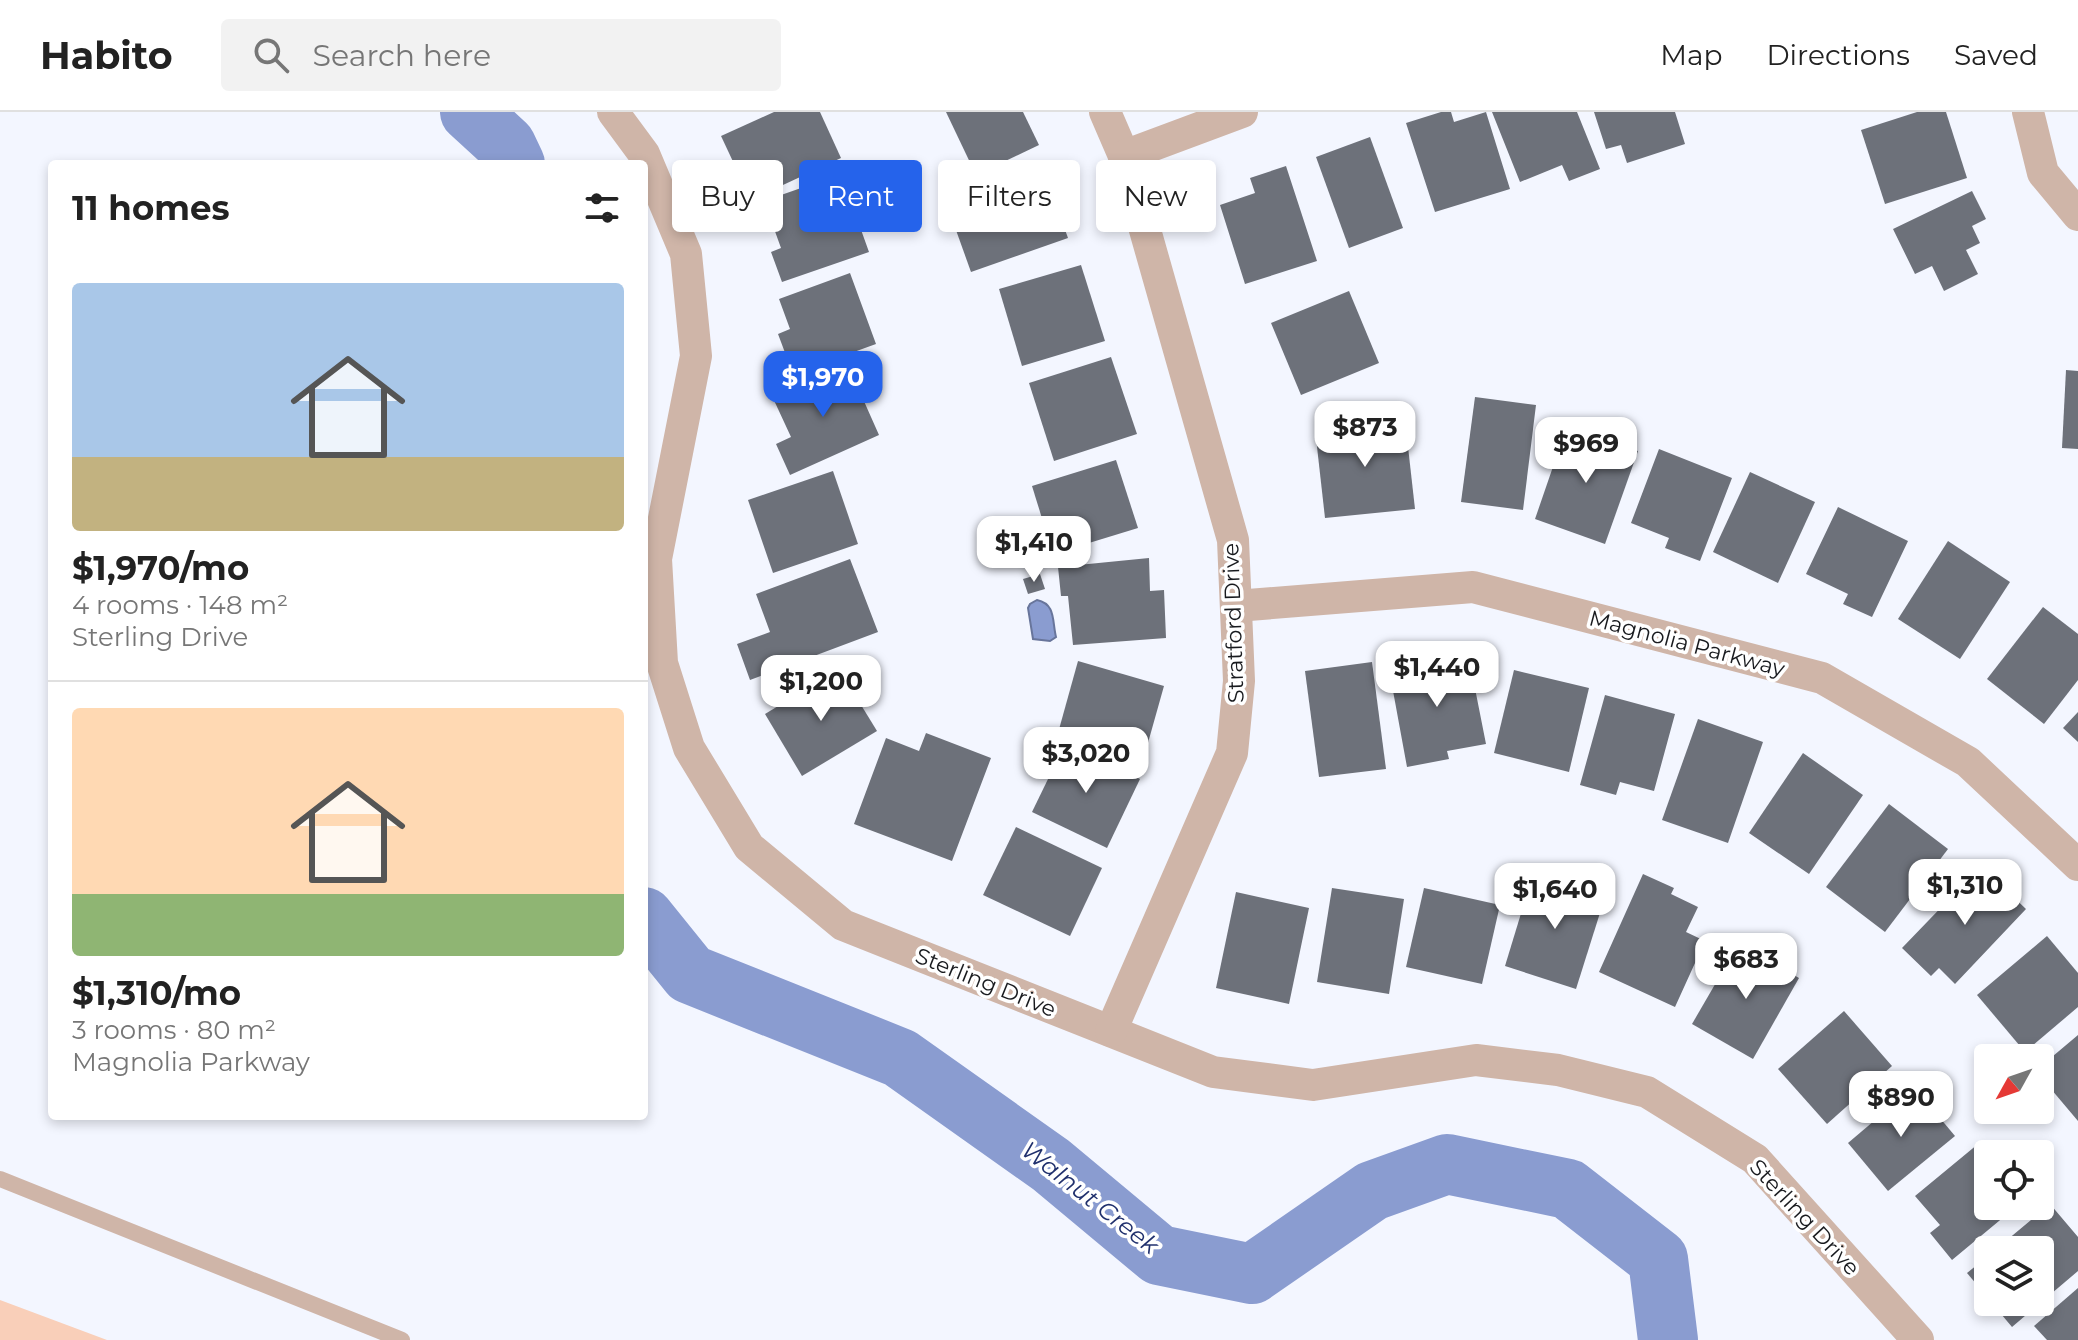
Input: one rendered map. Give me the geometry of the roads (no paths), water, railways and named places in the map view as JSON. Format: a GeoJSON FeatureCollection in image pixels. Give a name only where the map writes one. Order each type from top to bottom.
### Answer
{"type":"FeatureCollection","features":[{"type":"Feature","properties":{"kind":"street","name":"Sterling Drive"},"geometry":{"type":"LineString","coordinates":[[613,112],[647,160]]}},
{"type":"Feature","properties":{"kind":"street","name":"Stratford Drive"},"geometry":{"type":"LineString","coordinates":[[1105,112],[1124,156],[1233,540],[1239,681],[1232,753],[1111,1031]]}},
{"type":"Feature","properties":{"kind":"street"},"geometry":{"type":"LineString","coordinates":[[1124,156],[1242,112]]}},
{"type":"Feature","properties":{"kind":"street"},"geometry":{"type":"LineString","coordinates":[[2028,112],[2043,173],[2078,215]]}},
{"type":"Feature","properties":{"kind":"street","name":"Sterling Drive"},"geometry":{"type":"LineString","coordinates":[[648,164],[686,254],[696,356],[656,559],[662,663],[689,748],[749,847],[843,925],[1213,1072],[1313,1085],[1476,1060],[1558,1070],[1647,1092],[1755,1159],[1918,1340]]}},
{"type":"Feature","properties":{"kind":"street","name":"Magnolia Parkway"},"geometry":{"type":"LineString","coordinates":[[1236,606],[1473,587],[1822,678],[1968,762],[2078,865]]}},
{"type":"Feature","properties":{"kind":"lane"},"geometry":{"type":"LineString","coordinates":[[0,1179],[402,1340]]}},
{"type":"Feature","properties":{"kind":"water"},"geometry":{"type":"Polygon","coordinates":[[[1037,600],[1047,605],[1052,614],[1056,637],[1050,641],[1033,639],[1028,608],[1037,600]]]}},
{"type":"Feature","properties":{"kind":"waterway","name":"Walnut Creek"},"geometry":{"type":"LineString","coordinates":[[470,112],[506,145],[513,160]]}},
{"type":"Feature","properties":{"kind":"waterway","name":"Walnut Creek"},"geometry":{"type":"LineString","coordinates":[[648,922],[690,974],[900,1058],[1051,1165],[1159,1255],[1252,1274],[1372,1191],[1447,1164],[1568,1189],[1658,1259],[1668,1340]]}}]}
